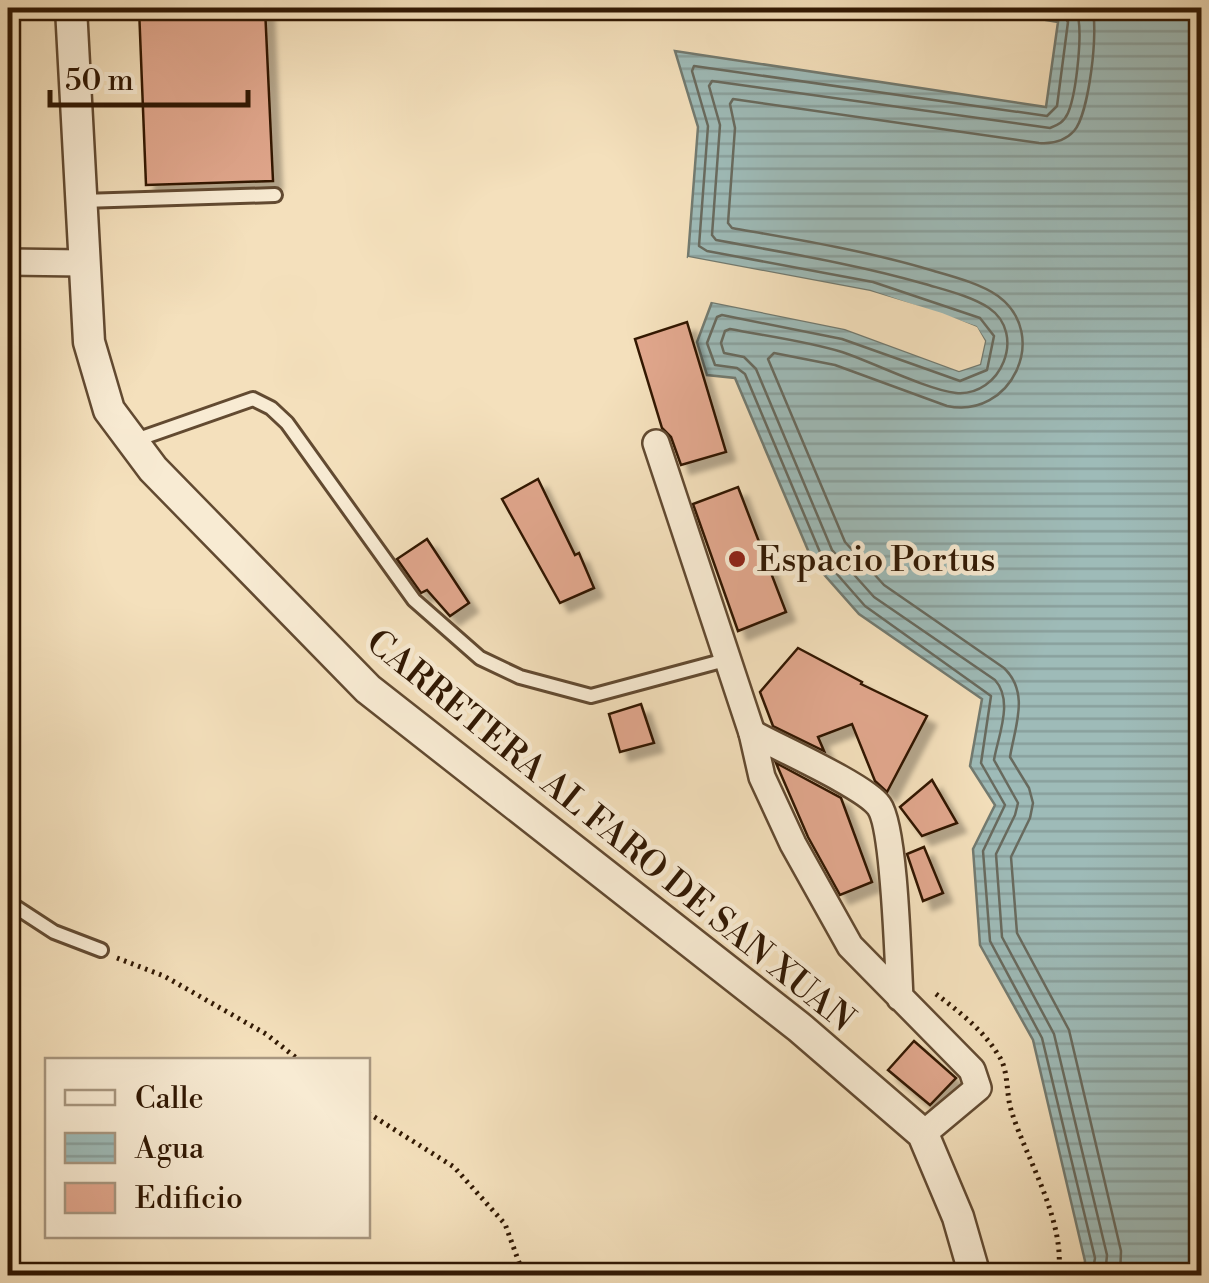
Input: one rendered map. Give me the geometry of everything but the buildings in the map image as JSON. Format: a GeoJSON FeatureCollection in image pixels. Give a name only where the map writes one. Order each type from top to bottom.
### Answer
{"type":"FeatureCollection","features":[{"type":"Feature","properties":{"kind":"street","name":"CARRETERA AL FARO DE SAN XUAN"},"geometry":{"type":"LineString","coordinates":[[71,8],[89,342],[109,410],[153,468],[368,689],[799,1027],[922,1134],[958,1217],[975,1276]]}},
{"type":"Feature","properties":{"kind":"street"},"geometry":{"type":"LineString","coordinates":[[8,262],[82,263]]}},
{"type":"Feature","properties":{"kind":"street"},"geometry":{"type":"LineString","coordinates":[[656,443],[729,659],[762,777],[793,844],[850,946],[972,1070],[978,1088],[922,1134]]}},
{"type":"Feature","properties":{"kind":"street"},"geometry":{"type":"LineString","coordinates":[[752,733],[865,792],[882,809],[889,844],[900,998]]}},
{"type":"Feature","properties":{"kind":"street"},"geometry":{"type":"LineString","coordinates":[[850,946],[878,944],[889,936],[895,924]]}},
{"type":"Feature","properties":{"kind":"lane"},"geometry":{"type":"LineString","coordinates":[[80,201],[275,195]]}},
{"type":"Feature","properties":{"kind":"lane"},"geometry":{"type":"LineString","coordinates":[[133,442],[253,400],[271,408],[287,423],[414,600],[480,658],[520,676],[591,696],[729,659]]}},
{"type":"Feature","properties":{"kind":"lane"},"geometry":{"type":"LineString","coordinates":[[8,902],[54,932],[101,950]]}},
{"type":"Feature","properties":{"kind":"path"},"geometry":{"type":"LineString","coordinates":[[101,950],[164,976],[266,1034],[296,1058]]}},
{"type":"Feature","properties":{"kind":"path"},"geometry":{"type":"LineString","coordinates":[[898,964],[966,1018],[999,1054],[1006,1071],[1010,1109],[1046,1201],[1057,1241],[1058,1276]]}},
{"type":"Feature","properties":{"kind":"path"},"geometry":{"type":"LineString","coordinates":[[370,1113],[454,1167],[504,1224],[524,1276]]}},
{"type":"Feature","properties":{"kind":"water"},"geometry":{"type":"Polygon","coordinates":[[[973,8],[1201,8],[1201,1275],[1082,1275],[1085,1261],[1033,1040],[980,945],[973,849],[995,805],[970,766],[982,699],[859,614],[813,562],[735,378],[707,375],[697,342],[712,302],[845,329],[959,371],[980,364],[985,341],[976,327],[870,291],[688,257],[698,127],[675,51],[1046,107],[1058,22],[973,8]]]}},
{"type":"Feature","properties":{"kind":"pier"},"geometry":{"type":"Polygon","coordinates":[[[688,257],[870,291],[942,313],[977,327],[985,341],[980,364],[959,371],[845,329],[707,301],[713,297],[846,324],[959,365],[975,360],[980,342],[973,331],[869,296],[704,266],[687,262],[688,257]]]}},
{"type":"Feature","properties":{"kind":"place","name":"Espacio Portus"},"geometry":{"type":"Point","coordinates":[737,559]}}]}
